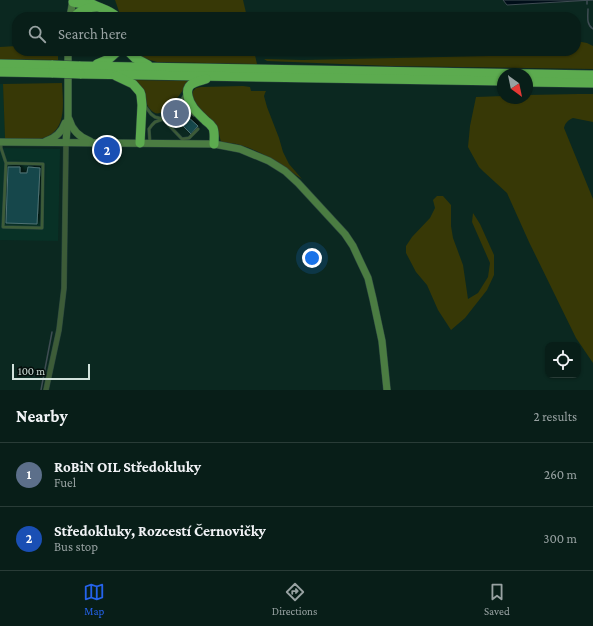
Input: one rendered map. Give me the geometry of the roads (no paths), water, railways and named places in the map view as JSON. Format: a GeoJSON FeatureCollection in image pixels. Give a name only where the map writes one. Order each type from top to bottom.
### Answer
{"type":"FeatureCollection","features":[{"type":"Feature","properties":{"kind":"highway"},"geometry":{"type":"LineString","coordinates":[[86,0],[101,8]]}},
{"type":"Feature","properties":{"kind":"highway"},"geometry":{"type":"LineString","coordinates":[[73,1],[109,10],[111,12]]}},
{"type":"Feature","properties":{"kind":"highway"},"geometry":{"type":"LineString","coordinates":[[79,12],[93,7],[101,8]]}},
{"type":"Feature","properties":{"kind":"highway"},"geometry":{"type":"LineString","coordinates":[[79,70],[110,59],[113,56]]}},
{"type":"Feature","properties":{"kind":"highway"},"geometry":{"type":"LineString","coordinates":[[133,56],[153,67]]}},
{"type":"Feature","properties":{"kind":"highway"},"geometry":{"type":"LineString","coordinates":[[0,64],[113,74],[497,82]]}},
{"type":"Feature","properties":{"kind":"highway"},"geometry":{"type":"LineString","coordinates":[[92,66],[593,75]]}},
{"type":"Feature","properties":{"kind":"highway"},"geometry":{"type":"LineString","coordinates":[[0,72],[53,69]]}},
{"type":"Feature","properties":{"kind":"highway"},"geometry":{"type":"LineString","coordinates":[[113,74],[133,84],[140,92],[142,100],[140,143]]}},
{"type":"Feature","properties":{"kind":"highway"},"geometry":{"type":"LineString","coordinates":[[212,136],[212,127],[193,107],[188,97],[187,90],[194,82],[215,76]]}},
{"type":"Feature","properties":{"kind":"highway"},"geometry":{"type":"LineString","coordinates":[[533,82],[593,83]]}},
{"type":"Feature","properties":{"kind":"street"},"geometry":{"type":"LineString","coordinates":[[71,12],[73,1]]}},
{"type":"Feature","properties":{"kind":"street"},"geometry":{"type":"LineString","coordinates":[[46,390],[59,330],[64,288],[68,56]]}},
{"type":"Feature","properties":{"kind":"street"},"geometry":{"type":"LineString","coordinates":[[42,142],[49,140],[60,133],[68,116]]}},
{"type":"Feature","properties":{"kind":"street"},"geometry":{"type":"LineString","coordinates":[[68,116],[70,123],[77,134],[82,138],[96,142]]}},
{"type":"Feature","properties":{"kind":"street"},"geometry":{"type":"LineString","coordinates":[[1,142],[150,143],[212,136],[269,161],[285,170],[345,234],[360,259],[368,278],[382,341],[387,390]]}},
{"type":"Feature","properties":{"kind":"lane"},"geometry":{"type":"LineString","coordinates":[[150,143],[149,129],[155,122],[163,119],[180,103],[187,90]]}},
{"type":"Feature","properties":{"kind":"lane"},"geometry":{"type":"LineString","coordinates":[[142,100],[151,114],[155,117],[163,119],[182,139],[189,138],[198,129]]}},
{"type":"Feature","properties":{"kind":"lane"},"geometry":{"type":"LineString","coordinates":[[180,103],[203,123]]}},
{"type":"Feature","properties":{"kind":"lane"},"geometry":{"type":"LineString","coordinates":[[1,142],[1,148],[6,163],[3,227],[42,228],[43,164],[6,163]]}},
{"type":"Feature","properties":{"kind":"water"},"geometry":{"type":"Polygon","coordinates":[[[503,0],[593,0],[507,5],[503,0]]]}},
{"type":"Feature","properties":{"kind":"waterway"},"geometry":{"type":"LineString","coordinates":[[588,9],[588,23],[593,29]]}},
{"type":"Feature","properties":{"kind":"waterway"},"geometry":{"type":"LineString","coordinates":[[41,390],[52,332]]}},
{"type":"Feature","properties":{"kind":"place","name":"RoBiN OIL Středokluky"},"geometry":{"type":"Point","coordinates":[176,113]}},
{"type":"Feature","properties":{"kind":"place","name":"Středokluky, Rozcestí Černovičky"},"geometry":{"type":"Point","coordinates":[107,150]}}]}
